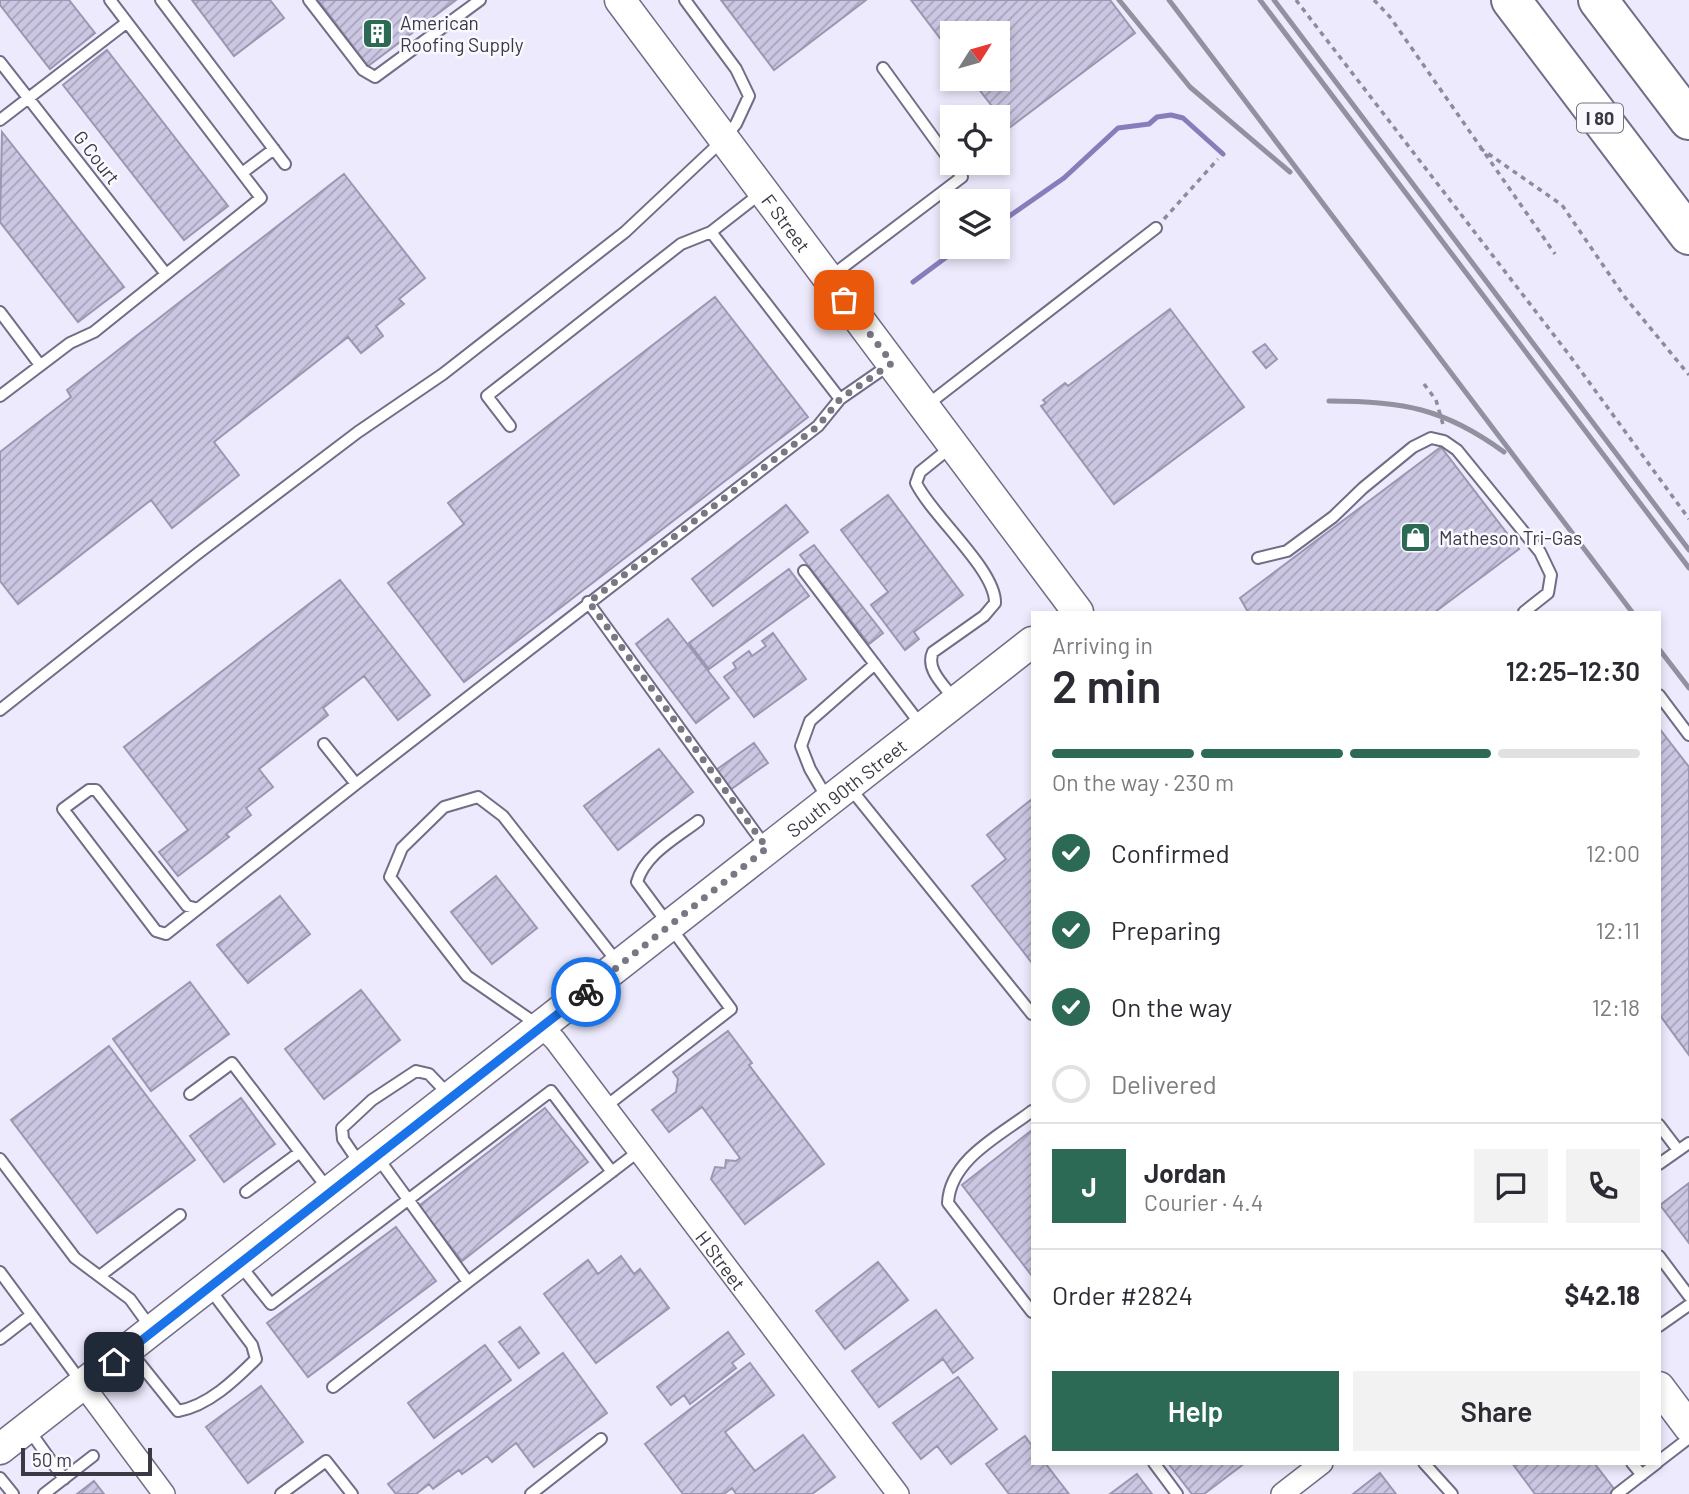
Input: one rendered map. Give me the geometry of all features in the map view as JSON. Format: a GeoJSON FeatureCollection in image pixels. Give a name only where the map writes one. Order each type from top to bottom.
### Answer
{"type":"FeatureCollection","features":[{"type":"Feature","properties":{"kind":"highway","name":"I 80"},"geometry":{"type":"LineString","coordinates":[[1511,0],[1689,235]]}},
{"type":"Feature","properties":{"kind":"highway"},"geometry":{"type":"LineString","coordinates":[[1598,0],[1689,120]]}},
{"type":"Feature","properties":{"kind":"street","name":"F Street"},"geometry":{"type":"LineString","coordinates":[[620,0],[1075,611]]}},
{"type":"Feature","properties":{"kind":"street","name":"South 90th Street"},"geometry":{"type":"LineString","coordinates":[[0,1449],[1031,643]]}},
{"type":"Feature","properties":{"kind":"street","name":"H Street"},"geometry":{"type":"LineString","coordinates":[[542,1027],[898,1494]]}},
{"type":"Feature","properties":{"kind":"street"},"geometry":{"type":"LineString","coordinates":[[83,1385],[164,1494]]}},
{"type":"Feature","properties":{"kind":"street"},"geometry":{"type":"LineString","coordinates":[[1661,1390],[1689,1427]]}},
{"type":"Feature","properties":{"kind":"street"},"geometry":{"type":"LineString","coordinates":[[1282,1494],[1317,1465]]}},
{"type":"Feature","properties":{"kind":"lane"},"geometry":{"type":"LineString","coordinates":[[0,396],[70,343],[94,332],[261,198],[110,0]]}},
{"type":"Feature","properties":{"kind":"lane"},"geometry":{"type":"LineString","coordinates":[[161,0],[285,164]]}},
{"type":"Feature","properties":{"kind":"lane"},"geometry":{"type":"LineString","coordinates":[[309,0],[363,70],[375,77],[480,0]]}},
{"type":"Feature","properties":{"kind":"lane"},"geometry":{"type":"LineString","coordinates":[[0,710],[208,546],[358,432],[443,374],[625,232],[724,138],[736,124],[749,96],[736,69],[685,0]]}},
{"type":"Feature","properties":{"kind":"lane"},"geometry":{"type":"LineString","coordinates":[[0,120],[126,23]]}},
{"type":"Feature","properties":{"kind":"lane","name":"G Court"},"geometry":{"type":"LineString","coordinates":[[0,62],[166,274]]}},
{"type":"Feature","properties":{"kind":"lane"},"geometry":{"type":"LineString","coordinates":[[828,278],[962,177],[883,68]]}},
{"type":"Feature","properties":{"kind":"lane"},"geometry":{"type":"LineString","coordinates":[[242,173],[274,149]]}},
{"type":"Feature","properties":{"kind":"lane"},"geometry":{"type":"LineString","coordinates":[[510,425],[487,396],[681,244],[711,232],[763,191]]}},
{"type":"Feature","properties":{"kind":"lane"},"geometry":{"type":"LineString","coordinates":[[925,407],[1156,228]]}},
{"type":"Feature","properties":{"kind":"lane"},"geometry":{"type":"LineString","coordinates":[[711,232],[840,399]]}},
{"type":"Feature","properties":{"kind":"lane"},"geometry":{"type":"LineString","coordinates":[[0,312],[40,365]]}},
{"type":"Feature","properties":{"kind":"lane"},"geometry":{"type":"LineString","coordinates":[[198,909],[187,906],[96,790],[89,790],[63,809],[156,931],[166,934],[818,426],[840,399],[892,363]]}},
{"type":"Feature","properties":{"kind":"lane"},"geometry":{"type":"LineString","coordinates":[[1258,558],[1287,551],[1333,517],[1413,447],[1431,438],[1444,441],[1457,450],[1540,552],[1550,575],[1548,593],[1525,611]]}},
{"type":"Feature","properties":{"kind":"lane"},"geometry":{"type":"LineString","coordinates":[[953,445],[920,471],[916,483],[980,568],[996,595],[995,603],[984,616],[933,652],[930,659],[932,670],[956,702]]}},
{"type":"Feature","properties":{"kind":"lane"},"geometry":{"type":"LineString","coordinates":[[804,571],[923,727]]}},
{"type":"Feature","properties":{"kind":"lane"},"geometry":{"type":"LineString","coordinates":[[589,602],[767,848]]}},
{"type":"Feature","properties":{"kind":"lane"},"geometry":{"type":"LineString","coordinates":[[875,664],[810,721],[801,746],[810,769],[839,793],[1031,1013]]}},
{"type":"Feature","properties":{"kind":"lane"},"geometry":{"type":"LineString","coordinates":[[1661,698],[1689,735]]}},
{"type":"Feature","properties":{"kind":"lane"},"geometry":{"type":"LineString","coordinates":[[324,744],[356,784]]}},
{"type":"Feature","properties":{"kind":"lane"},"geometry":{"type":"LineString","coordinates":[[542,1027],[467,976],[390,877],[402,848],[444,807],[478,797],[503,816],[619,966]]}},
{"type":"Feature","properties":{"kind":"lane"},"geometry":{"type":"LineString","coordinates":[[605,1107],[731,1009],[637,882],[641,868],[648,859],[698,821]]}},
{"type":"Feature","properties":{"kind":"lane"},"geometry":{"type":"LineString","coordinates":[[190,1094],[232,1063],[330,1191]]}},
{"type":"Feature","properties":{"kind":"lane"},"geometry":{"type":"LineString","coordinates":[[451,1097],[429,1074],[416,1071],[372,1100],[342,1128],[343,1139],[369,1161],[408,1202],[468,1282]]}},
{"type":"Feature","properties":{"kind":"lane"},"geometry":{"type":"LineString","coordinates":[[238,1263],[271,1304],[551,1091],[612,1172]]}},
{"type":"Feature","properties":{"kind":"lane"},"geometry":{"type":"LineString","coordinates":[[1031,1112],[961,1166],[948,1187],[948,1203],[1031,1311]]}},
{"type":"Feature","properties":{"kind":"lane"},"geometry":{"type":"LineString","coordinates":[[1661,1128],[1678,1150]]}},
{"type":"Feature","properties":{"kind":"lane"},"geometry":{"type":"LineString","coordinates":[[1661,1163],[1689,1143]]}},
{"type":"Feature","properties":{"kind":"lane"},"geometry":{"type":"LineString","coordinates":[[246,1192],[300,1152]]}},
{"type":"Feature","properties":{"kind":"lane"},"geometry":{"type":"LineString","coordinates":[[333,1387],[639,1152]]}},
{"type":"Feature","properties":{"kind":"lane"},"geometry":{"type":"LineString","coordinates":[[0,1159],[75,1258],[130,1299],[153,1331]]}},
{"type":"Feature","properties":{"kind":"lane"},"geometry":{"type":"LineString","coordinates":[[101,1275],[180,1215]]}},
{"type":"Feature","properties":{"kind":"lane"},"geometry":{"type":"LineString","coordinates":[[1661,1259],[1689,1296]]}},
{"type":"Feature","properties":{"kind":"lane"},"geometry":{"type":"LineString","coordinates":[[0,1272],[83,1385]]}},
{"type":"Feature","properties":{"kind":"lane"},"geometry":{"type":"LineString","coordinates":[[129,1350],[178,1411],[194,1408],[239,1375],[256,1359],[252,1345],[208,1287]]}},
{"type":"Feature","properties":{"kind":"lane"},"geometry":{"type":"LineString","coordinates":[[1661,1325],[1689,1306]]}},
{"type":"Feature","properties":{"kind":"lane"},"geometry":{"type":"LineString","coordinates":[[0,1339],[32,1315]]}},
{"type":"Feature","properties":{"kind":"lane"},"geometry":{"type":"LineString","coordinates":[[27,1428],[64,1479]]}},
{"type":"Feature","properties":{"kind":"lane"},"geometry":{"type":"LineString","coordinates":[[1661,1460],[1689,1438]]}},
{"type":"Feature","properties":{"kind":"lane"},"geometry":{"type":"LineString","coordinates":[[531,1494],[601,1440]]}},
{"type":"Feature","properties":{"kind":"lane"},"geometry":{"type":"LineString","coordinates":[[44,1494],[93,1456]]}},
{"type":"Feature","properties":{"kind":"lane"},"geometry":{"type":"LineString","coordinates":[[281,1494],[326,1461],[352,1494]]}},
{"type":"Feature","properties":{"kind":"lane"},"geometry":{"type":"LineString","coordinates":[[1155,1465],[1177,1494]]}},
{"type":"Feature","properties":{"kind":"lane"},"geometry":{"type":"LineString","coordinates":[[1426,1465],[1452,1494]]}},
{"type":"Feature","properties":{"kind":"lane"},"geometry":{"type":"LineString","coordinates":[[1634,1465],[1642,1475]]}},
{"type":"Feature","properties":{"kind":"lane"},"geometry":{"type":"LineString","coordinates":[[1617,1494],[1654,1465]]}},
{"type":"Feature","properties":{"kind":"lane"},"geometry":{"type":"LineString","coordinates":[[0,1478],[13,1494]]}},
{"type":"Feature","properties":{"kind":"path"},"geometry":{"type":"LineString","coordinates":[[1296,0],[1570,356],[1689,519]]}},
{"type":"Feature","properties":{"kind":"path"},"geometry":{"type":"LineString","coordinates":[[1374,0],[1390,17],[1555,254]]}},
{"type":"Feature","properties":{"kind":"path"},"geometry":{"type":"LineString","coordinates":[[1480,148],[1562,205],[1624,296],[1689,375]]}},
{"type":"Feature","properties":{"kind":"path"},"geometry":{"type":"LineString","coordinates":[[1156,228],[1217,159]]}},
{"type":"Feature","properties":{"kind":"path"},"geometry":{"type":"LineString","coordinates":[[1424,384],[1436,400],[1444,420],[1444,441]]}},
{"type":"Feature","properties":{"kind":"building"},"geometry":{"type":"Polygon","coordinates":[[[0,0],[69,0],[95,33],[50,69],[0,5],[0,0]]]}},
{"type":"Feature","properties":{"kind":"building"},"geometry":{"type":"Polygon","coordinates":[[[192,0],[270,0],[284,18],[234,56],[192,0]]]}},
{"type":"Feature","properties":{"kind":"building","name":"American Roofing Supply"},"geometry":{"type":"Polygon","coordinates":[[[318,0],[456,0],[368,66],[318,0]]]}},
{"type":"Feature","properties":{"kind":"building"},"geometry":{"type":"Polygon","coordinates":[[[721,0],[866,0],[774,70],[721,0]]]}},
{"type":"Feature","properties":{"kind":"building"},"geometry":{"type":"Polygon","coordinates":[[[911,0],[1110,0],[1135,33],[1010,127],[1010,105],[991,105],[980,91],[1010,91],[1010,21],[940,21],[940,38],[911,0]]]}},
{"type":"Feature","properties":{"kind":"building"},"geometry":{"type":"Polygon","coordinates":[[[107,50],[228,206],[184,240],[63,85],[107,50]]]}},
{"type":"Feature","properties":{"kind":"building"},"geometry":{"type":"Polygon","coordinates":[[[2,132],[124,287],[78,322],[0,222],[2,132]]]}},
{"type":"Feature","properties":{"kind":"building"},"geometry":{"type":"Polygon","coordinates":[[[344,174],[425,278],[399,299],[404,304],[376,326],[383,336],[361,353],[348,337],[214,442],[239,475],[172,528],[151,500],[18,604],[0,581],[0,452],[71,397],[67,390],[344,174]]]}},
{"type":"Feature","properties":{"kind":"building"},"geometry":{"type":"Polygon","coordinates":[[[715,297],[808,417],[464,682],[388,583],[464,524],[448,503],[715,297]]]}},
{"type":"Feature","properties":{"kind":"building"},"geometry":{"type":"Polygon","coordinates":[[[1170,309],[1244,407],[1114,504],[1041,406],[1046,403],[1043,400],[1065,383],[1068,386],[1170,309]]]}},
{"type":"Feature","properties":{"kind":"building"},"geometry":{"type":"Polygon","coordinates":[[[1265,344],[1277,359],[1266,368],[1253,352],[1265,344]]]}},
{"type":"Feature","properties":{"kind":"building","name":"Matheson Tri-Gas"},"geometry":{"type":"Polygon","coordinates":[[[1441,447],[1519,549],[1436,611],[1247,611],[1240,598],[1441,447]]]}},
{"type":"Feature","properties":{"kind":"building"},"geometry":{"type":"Polygon","coordinates":[[[888,495],[963,595],[914,632],[919,639],[905,650],[871,605],[888,592],[841,530],[888,495]]]}},
{"type":"Feature","properties":{"kind":"building"},"geometry":{"type":"Polygon","coordinates":[[[786,505],[808,532],[713,606],[692,579],[786,505]]]}},
{"type":"Feature","properties":{"kind":"building"},"geometry":{"type":"Polygon","coordinates":[[[814,545],[883,633],[869,644],[800,555],[814,545]]]}},
{"type":"Feature","properties":{"kind":"building"},"geometry":{"type":"Polygon","coordinates":[[[789,569],[809,596],[709,669],[689,643],[789,569]]]}},
{"type":"Feature","properties":{"kind":"building"},"geometry":{"type":"Polygon","coordinates":[[[340,580],[430,695],[398,720],[364,676],[323,708],[328,715],[259,769],[273,787],[246,808],[251,815],[226,834],[229,837],[178,876],[159,852],[188,830],[124,747],[340,580]]]}},
{"type":"Feature","properties":{"kind":"building"},"geometry":{"type":"Polygon","coordinates":[[[668,619],[729,698],[696,723],[636,644],[668,619]]]}},
{"type":"Feature","properties":{"kind":"building"},"geometry":{"type":"Polygon","coordinates":[[[773,633],[806,679],[754,717],[724,677],[736,668],[733,663],[749,651],[752,656],[766,646],[762,641],[773,633]]]}},
{"type":"Feature","properties":{"kind":"building"},"geometry":{"type":"Polygon","coordinates":[[[1661,731],[1689,767],[1689,1055],[1661,1017],[1661,731]]]}},
{"type":"Feature","properties":{"kind":"building"},"geometry":{"type":"Polygon","coordinates":[[[754,743],[768,763],[730,790],[716,770],[754,743]]]}},
{"type":"Feature","properties":{"kind":"building"},"geometry":{"type":"Polygon","coordinates":[[[659,749],[693,792],[618,850],[584,806],[659,749]]]}},
{"type":"Feature","properties":{"kind":"building"},"geometry":{"type":"Polygon","coordinates":[[[1031,800],[1031,962],[972,886],[1006,859],[987,835],[1031,800]]]}},
{"type":"Feature","properties":{"kind":"building"},"geometry":{"type":"Polygon","coordinates":[[[496,876],[537,928],[492,964],[451,912],[496,876]]]}},
{"type":"Feature","properties":{"kind":"building"},"geometry":{"type":"Polygon","coordinates":[[[280,896],[310,934],[248,983],[217,945],[280,896]]]}},
{"type":"Feature","properties":{"kind":"building"},"geometry":{"type":"Polygon","coordinates":[[[190,982],[229,1034],[151,1091],[113,1039],[190,982]]]}},
{"type":"Feature","properties":{"kind":"building"},"geometry":{"type":"Polygon","coordinates":[[[361,990],[400,1040],[324,1099],[285,1049],[361,990]]]}},
{"type":"Feature","properties":{"kind":"building"},"geometry":{"type":"Polygon","coordinates":[[[728,1031],[752,1063],[749,1065],[824,1164],[745,1224],[711,1179],[715,1167],[725,1168],[726,1160],[736,1161],[740,1158],[702,1107],[669,1132],[652,1110],[676,1092],[678,1079],[673,1072],[728,1031]]]}},
{"type":"Feature","properties":{"kind":"building"},"geometry":{"type":"Polygon","coordinates":[[[109,1046],[195,1160],[97,1233],[11,1120],[109,1046]]]}},
{"type":"Feature","properties":{"kind":"building"},"geometry":{"type":"Polygon","coordinates":[[[241,1098],[275,1144],[224,1182],[190,1136],[241,1098]]]}},
{"type":"Feature","properties":{"kind":"building"},"geometry":{"type":"Polygon","coordinates":[[[545,1108],[588,1162],[462,1261],[419,1206],[545,1108]]]}},
{"type":"Feature","properties":{"kind":"building"},"geometry":{"type":"Polygon","coordinates":[[[1031,1131],[1031,1275],[962,1185],[1031,1131]]]}},
{"type":"Feature","properties":{"kind":"building"},"geometry":{"type":"Polygon","coordinates":[[[1689,1183],[1689,1243],[1661,1206],[1689,1183]]]}},
{"type":"Feature","properties":{"kind":"building"},"geometry":{"type":"Polygon","coordinates":[[[396,1227],[436,1281],[308,1377],[267,1323],[396,1227]]]}},
{"type":"Feature","properties":{"kind":"building"},"geometry":{"type":"Polygon","coordinates":[[[621,1256],[634,1274],[640,1269],[669,1308],[596,1363],[544,1294],[588,1260],[598,1274],[621,1256]]]}},
{"type":"Feature","properties":{"kind":"building"},"geometry":{"type":"Polygon","coordinates":[[[878,1262],[908,1300],[845,1349],[816,1311],[878,1262]]]}},
{"type":"Feature","properties":{"kind":"building"},"geometry":{"type":"Polygon","coordinates":[[[936,1310],[973,1358],[953,1373],[943,1359],[879,1407],[852,1371],[936,1310]]]}},
{"type":"Feature","properties":{"kind":"building"},"geometry":{"type":"Polygon","coordinates":[[[520,1327],[539,1353],[519,1368],[499,1342],[520,1327]]]}},
{"type":"Feature","properties":{"kind":"building"},"geometry":{"type":"Polygon","coordinates":[[[728,1332],[744,1354],[732,1363],[736,1368],[690,1404],[684,1395],[671,1405],[657,1387],[728,1332]]]}},
{"type":"Feature","properties":{"kind":"building"},"geometry":{"type":"Polygon","coordinates":[[[485,1345],[511,1380],[434,1438],[408,1403],[485,1345]]]}},
{"type":"Feature","properties":{"kind":"building"},"geometry":{"type":"Polygon","coordinates":[[[563,1353],[607,1413],[534,1467],[516,1443],[492,1462],[487,1456],[462,1474],[459,1470],[433,1489],[429,1484],[416,1494],[396,1494],[388,1484],[563,1353]]]}},
{"type":"Feature","properties":{"kind":"building"},"geometry":{"type":"Polygon","coordinates":[[[750,1363],[774,1395],[725,1432],[755,1471],[803,1435],[835,1477],[812,1494],[736,1494],[732,1488],[724,1494],[683,1494],[645,1444],[750,1363]]]}},
{"type":"Feature","properties":{"kind":"building"},"geometry":{"type":"Polygon","coordinates":[[[958,1377],[997,1429],[951,1464],[937,1446],[921,1459],[893,1423],[958,1377]]]}},
{"type":"Feature","properties":{"kind":"building"},"geometry":{"type":"Polygon","coordinates":[[[261,1386],[303,1442],[248,1483],[206,1427],[261,1386]]]}},
{"type":"Feature","properties":{"kind":"building"},"geometry":{"type":"Polygon","coordinates":[[[1025,1436],[1031,1445],[1031,1465],[1047,1465],[1069,1494],[1009,1494],[986,1464],[1025,1436]]]}},
{"type":"Feature","properties":{"kind":"building"},"geometry":{"type":"Polygon","coordinates":[[[1170,1465],[1242,1465],[1204,1494],[1192,1494],[1170,1465]]]}},
{"type":"Feature","properties":{"kind":"building"},"geometry":{"type":"Polygon","coordinates":[[[1513,1465],[1596,1465],[1615,1490],[1609,1494],[1535,1494],[1513,1465]]]}},
{"type":"Feature","properties":{"kind":"building"},"geometry":{"type":"Polygon","coordinates":[[[1380,1473],[1396,1494],[1353,1494],[1380,1473]]]}},
{"type":"Feature","properties":{"kind":"building"},"geometry":{"type":"Polygon","coordinates":[[[1137,1474],[1152,1494],[1110,1494],[1137,1474]]]}},
{"type":"Feature","properties":{"kind":"building"},"geometry":{"type":"Polygon","coordinates":[[[94,1481],[104,1494],[77,1494],[94,1481]]]}},
{"type":"Feature","properties":{"kind":"waterway"},"geometry":{"type":"LineString","coordinates":[[1010,216],[1064,178],[1118,128],[1149,124],[1157,117],[1171,115],[1183,118],[1223,154]]}},
{"type":"Feature","properties":{"kind":"waterway"},"geometry":{"type":"LineString","coordinates":[[913,282],[944,259]]}},
{"type":"Feature","properties":{"kind":"railway"},"geometry":{"type":"LineString","coordinates":[[1119,0],[1190,87],[1290,172]]}},
{"type":"Feature","properties":{"kind":"railway"},"geometry":{"type":"LineString","coordinates":[[1169,0],[1631,611]]}},
{"type":"Feature","properties":{"kind":"railway"},"geometry":{"type":"LineString","coordinates":[[1260,0],[1689,568]]}},
{"type":"Feature","properties":{"kind":"railway"},"geometry":{"type":"LineString","coordinates":[[1274,0],[1689,550]]}},
{"type":"Feature","properties":{"kind":"railway"},"geometry":{"type":"LineString","coordinates":[[1329,401],[1379,403],[1421,410],[1462,425],[1504,452]]}},
{"type":"Feature","properties":{"kind":"railway"},"geometry":{"type":"LineString","coordinates":[[1661,652],[1689,688]]}},
{"type":"Feature","properties":{"kind":"way so far"},"geometry":{"type":"LineString","coordinates":[[586,992],[767,848],[682,735],[589,602],[818,426],[840,399],[892,363],[844,300]]}},
{"type":"Feature","properties":{"kind":"place","name":"American Roofing Supply"},"geometry":{"type":"Point","coordinates":[377,33]}},
{"type":"Feature","properties":{"kind":"place","name":"Matheson Tri-Gas"},"geometry":{"type":"Point","coordinates":[1416,537]}},
{"type":"Feature","properties":{"kind":"route"},"geometry":{"type":"LineString","coordinates":[[114,1362],[586,992]]}}]}
